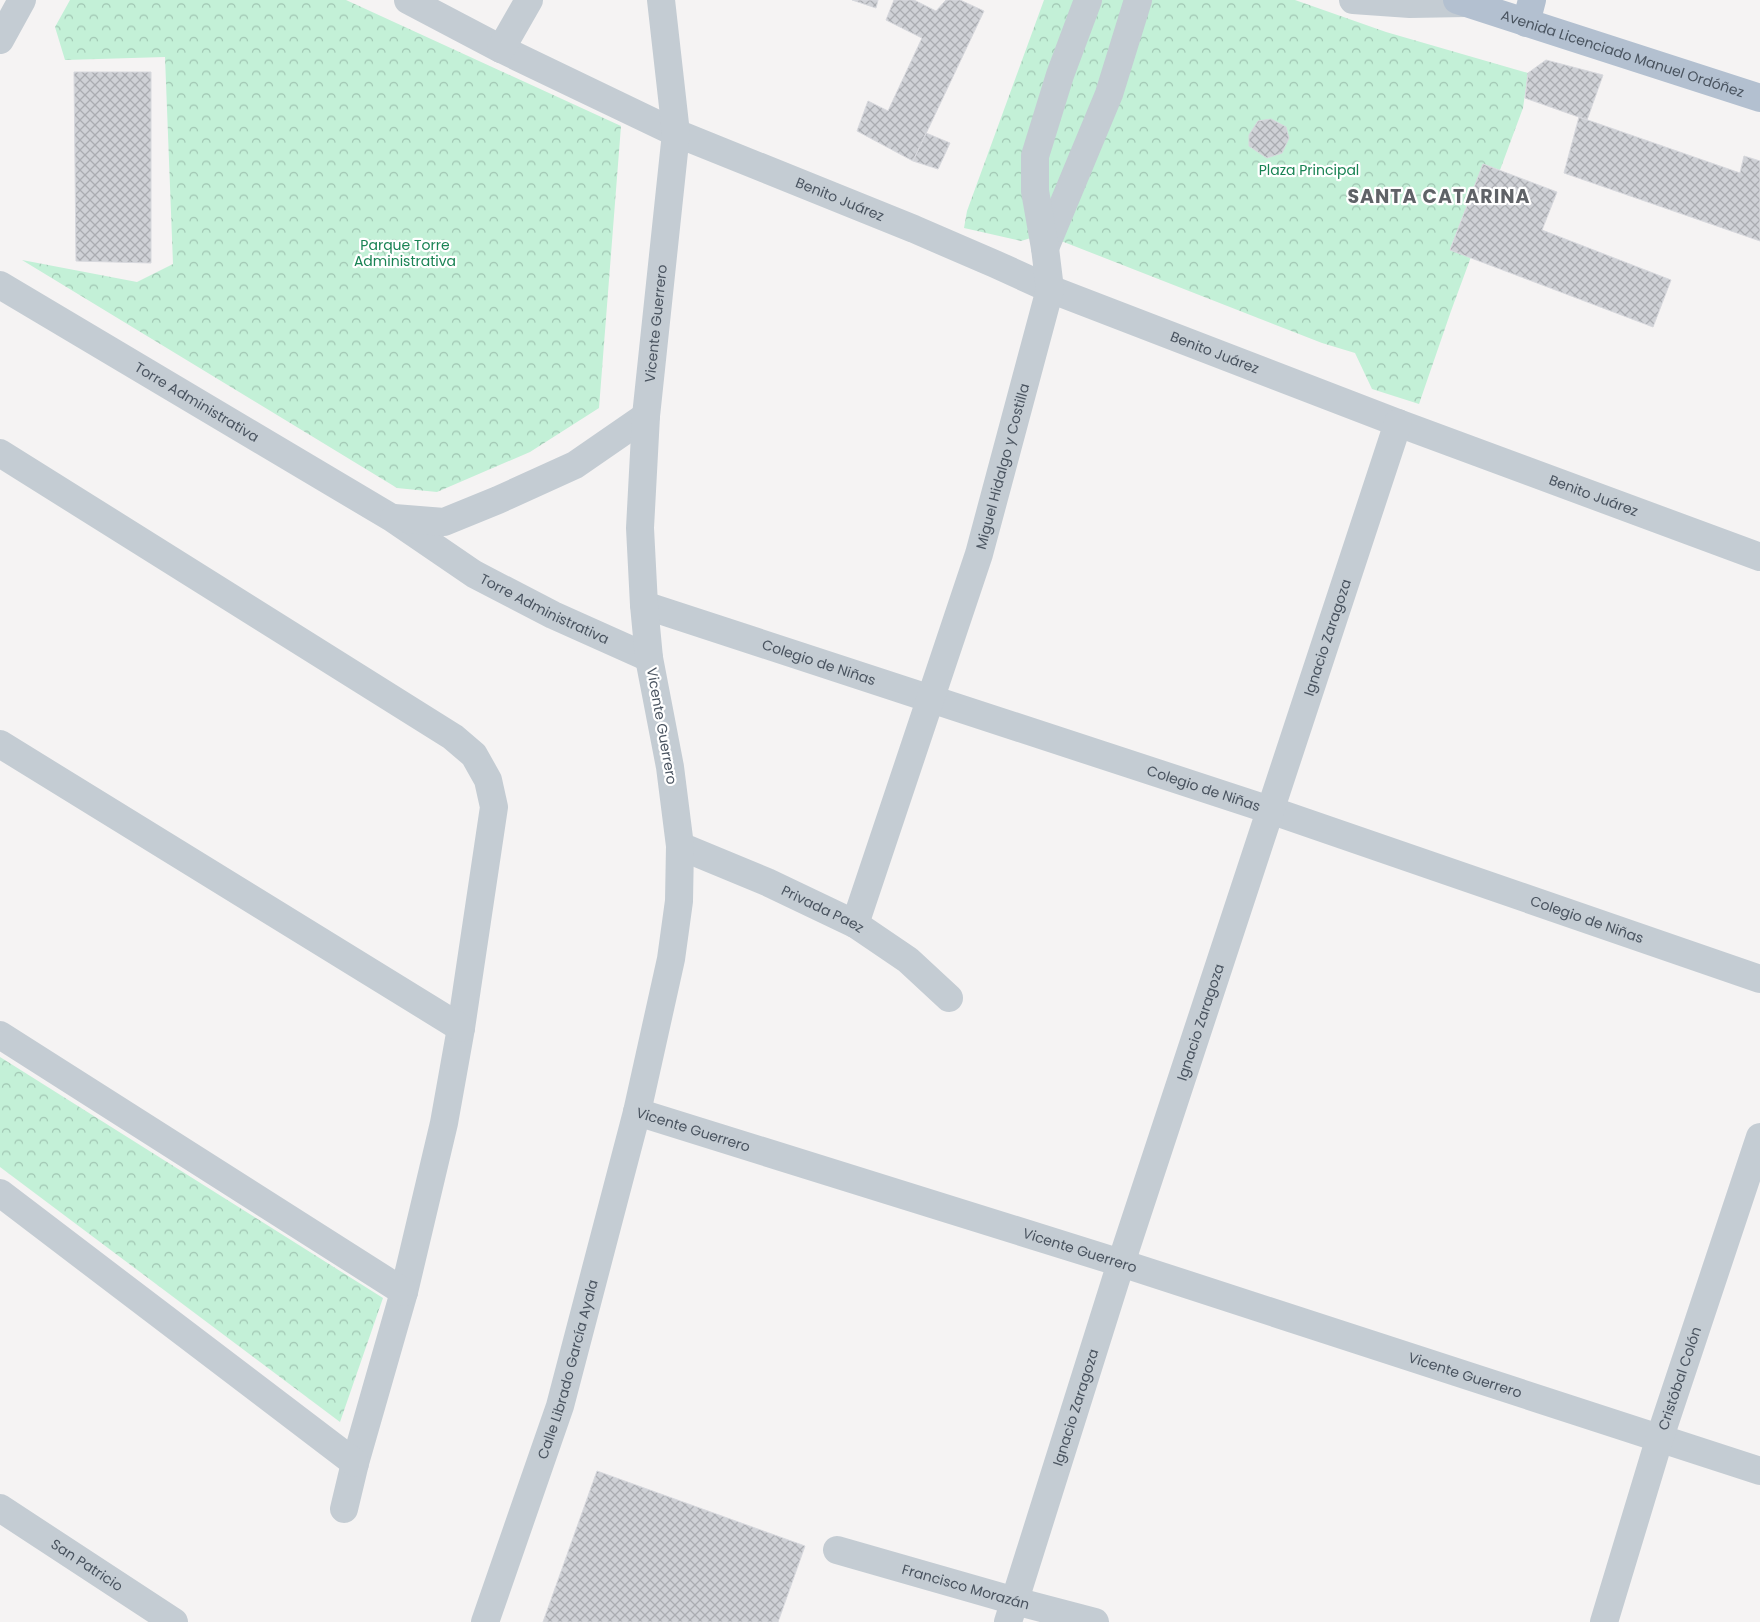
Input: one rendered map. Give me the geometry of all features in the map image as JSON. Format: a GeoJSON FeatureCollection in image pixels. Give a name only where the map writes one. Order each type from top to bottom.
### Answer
{"type":"FeatureCollection","features":[{"type":"Feature","properties":{"kind":"main road","name":"Avenida Licenciado Manuel Ordóñez"},"geometry":{"type":"LineString","coordinates":[[1462,2],[1529,11],[1760,98]]}},
{"type":"Feature","properties":{"kind":"street"},"geometry":{"type":"LineString","coordinates":[[0,40],[22,0]]}},
{"type":"Feature","properties":{"kind":"street","name":"Benito Juárez"},"geometry":{"type":"LineString","coordinates":[[408,0],[501,49],[676,133],[923,233],[1050,289],[1398,424],[1760,557]]}},
{"type":"Feature","properties":{"kind":"street"},"geometry":{"type":"LineString","coordinates":[[501,49],[529,0]]}},
{"type":"Feature","properties":{"kind":"street","name":"Vicente Guerrero"},"geometry":{"type":"LineString","coordinates":[[662,0],[676,133],[646,416],[640,528],[649,658],[670,767],[680,846],[679,901],[671,959],[637,1112],[1121,1263],[1760,1471]]}},
{"type":"Feature","properties":{"kind":"street","name":"Miguel Hidalgo y Costilla"},"geometry":{"type":"LineString","coordinates":[[855,924],[979,554],[1050,289],[1035,191],[1035,156],[1060,74],[1088,0]]}},
{"type":"Feature","properties":{"kind":"street"},"geometry":{"type":"LineString","coordinates":[[1045,248],[1109,94],[1138,0]]}},
{"type":"Feature","properties":{"kind":"street"},"geometry":{"type":"LineString","coordinates":[[1353,0],[1410,4],[1462,2]]}},
{"type":"Feature","properties":{"kind":"street","name":"Torre Administrativa"},"geometry":{"type":"LineString","coordinates":[[0,285],[392,518],[474,574],[553,615],[649,658]]}},
{"type":"Feature","properties":{"kind":"street","name":"Torre Administrativa"},"geometry":{"type":"LineString","coordinates":[[392,518],[444,522],[575,465],[646,416]]}},
{"type":"Feature","properties":{"kind":"street","name":"Ignacio Zaragoza"},"geometry":{"type":"LineString","coordinates":[[1012,1611],[1121,1263],[1398,424]]}},
{"type":"Feature","properties":{"kind":"street"},"geometry":{"type":"LineString","coordinates":[[0,453],[452,737],[474,755],[488,780],[494,807],[461,1028],[444,1123],[404,1292],[355,1463],[344,1509]]}},
{"type":"Feature","properties":{"kind":"street","name":"Colegio de Niñas"},"geometry":{"type":"LineString","coordinates":[[644,605],[1270,810],[1760,980]]}},
{"type":"Feature","properties":{"kind":"street"},"geometry":{"type":"LineString","coordinates":[[0,744],[461,1028]]}},
{"type":"Feature","properties":{"kind":"street","name":"Privada Paez"},"geometry":{"type":"LineString","coordinates":[[680,846],[767,882],[855,924],[908,960],[949,998]]}},
{"type":"Feature","properties":{"kind":"street"},"geometry":{"type":"LineString","coordinates":[[0,1035],[404,1292]]}},
{"type":"Feature","properties":{"kind":"street","name":"Calle Librado García Ayala"},"geometry":{"type":"LineString","coordinates":[[485,1622],[560,1406],[637,1112]]}},
{"type":"Feature","properties":{"kind":"street","name":"Cristóbal Colón"},"geometry":{"type":"LineString","coordinates":[[1604,1622],[1660,1437],[1760,1137]]}},
{"type":"Feature","properties":{"kind":"street"},"geometry":{"type":"LineString","coordinates":[[0,1193],[355,1463]]}},
{"type":"Feature","properties":{"kind":"street","name":"San Patricio"},"geometry":{"type":"LineString","coordinates":[[0,1508],[174,1622]]}},
{"type":"Feature","properties":{"kind":"street","name":"Francisco Morazán"},"geometry":{"type":"LineString","coordinates":[[837,1550],[1012,1611],[1095,1622]]}},
{"type":"Feature","properties":{"kind":"green space","name":"Parque Torre Administrativa"},"geometry":{"type":"Polygon","coordinates":[[[70,0],[346,0],[621,126],[599,408],[530,452],[437,492],[397,488],[22,260],[137,282],[173,264],[165,57],[65,60],[55,27],[70,0]]]}},
{"type":"Feature","properties":{"kind":"green space","name":"Plaza Principal"},"geometry":{"type":"Polygon","coordinates":[[[1044,0],[1295,0],[1386,32],[1528,73],[1523,108],[1500,170],[1483,164],[1450,249],[1471,257],[1419,404],[1372,389],[1355,353],[1322,343],[1051,237],[1034,237],[1021,241],[964,228],[967,211],[1044,0]]]}},
{"type":"Feature","properties":{"kind":"green space"},"geometry":{"type":"Polygon","coordinates":[[[0,1057],[383,1298],[340,1422],[0,1167],[0,1057]]]}},
{"type":"Feature","properties":{"kind":"building"},"geometry":{"type":"Polygon","coordinates":[[[852,0],[878,0],[876,8],[852,0]]]}},
{"type":"Feature","properties":{"kind":"building"},"geometry":{"type":"Polygon","coordinates":[[[894,0],[914,0],[936,11],[946,0],[960,0],[984,11],[913,161],[857,131],[868,101],[888,111],[922,38],[886,20],[894,0]]]}},
{"type":"Feature","properties":{"kind":"building"},"geometry":{"type":"Polygon","coordinates":[[[1546,60],[1603,75],[1587,120],[1525,98],[1528,73],[1546,60]]]}},
{"type":"Feature","properties":{"kind":"building"},"geometry":{"type":"Polygon","coordinates":[[[74,72],[151,72],[151,263],[76,261],[74,72]]]}},
{"type":"Feature","properties":{"kind":"building"},"geometry":{"type":"Polygon","coordinates":[[[1579,117],[1740,173],[1744,156],[1760,161],[1760,241],[1564,173],[1579,117]]]}},
{"type":"Feature","properties":{"kind":"building"},"geometry":{"type":"Polygon","coordinates":[[[1271,119],[1286,127],[1289,138],[1282,153],[1267,158],[1249,146],[1249,135],[1258,121],[1271,119]]]}},
{"type":"Feature","properties":{"kind":"building"},"geometry":{"type":"Polygon","coordinates":[[[926,133],[950,143],[938,169],[913,161],[926,133]]]}},
{"type":"Feature","properties":{"kind":"building"},"geometry":{"type":"Polygon","coordinates":[[[1483,164],[1557,192],[1542,230],[1671,280],[1653,327],[1450,250],[1483,164]]]}},
{"type":"Feature","properties":{"kind":"building"},"geometry":{"type":"Polygon","coordinates":[[[597,1471],[805,1546],[778,1622],[543,1622],[597,1471]]]}},
{"type":"Feature","properties":{"kind":"district","name":"SANTA CATARINA"},"geometry":{"type":"Point","coordinates":[1439,196]}}]}
